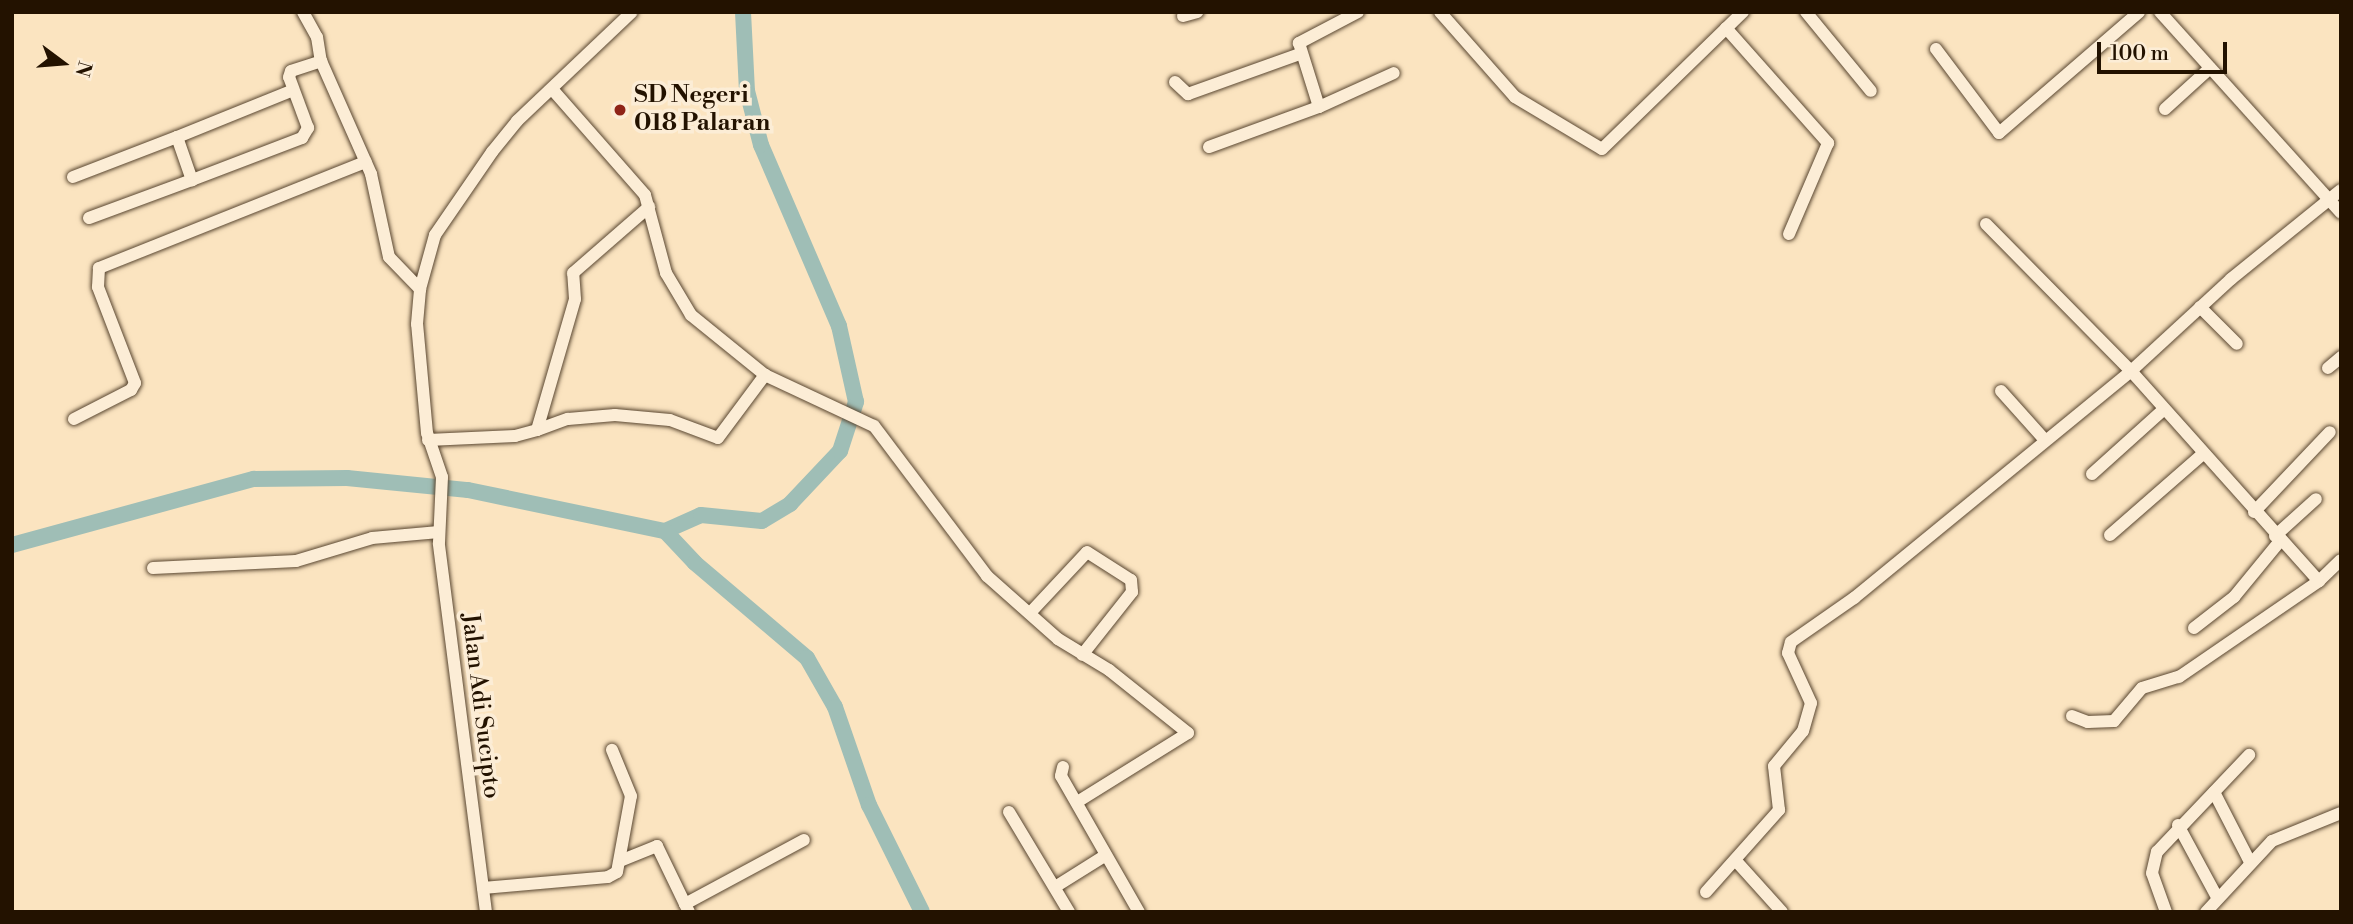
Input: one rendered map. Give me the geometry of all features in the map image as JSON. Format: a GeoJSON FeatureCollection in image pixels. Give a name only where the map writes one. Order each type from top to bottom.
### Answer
{"type":"FeatureCollection","features":[{"type":"Feature","properties":{"kind":"street"},"geometry":{"type":"LineString","coordinates":[[303,12],[317,37],[321,61],[366,162],[389,257],[420,289]]}},
{"type":"Feature","properties":{"kind":"street","name":"Jalan Adi Sucipto"},"geometry":{"type":"LineString","coordinates":[[486,912],[463,753],[439,532],[444,506],[442,477],[428,440],[417,324],[420,289],[429,251],[441,223],[505,134],[632,12]]}},
{"type":"Feature","properties":{"kind":"street"},"geometry":{"type":"LineString","coordinates":[[1182,16],[1197,12]]}},
{"type":"Feature","properties":{"kind":"street"},"geometry":{"type":"LineString","coordinates":[[1320,107],[1300,54],[1301,41],[1358,12]]}},
{"type":"Feature","properties":{"kind":"street"},"geometry":{"type":"LineString","coordinates":[[1440,12],[1515,97],[1601,149],[1744,12]]}},
{"type":"Feature","properties":{"kind":"street"},"geometry":{"type":"LineString","coordinates":[[1806,12],[1871,91]]}},
{"type":"Feature","properties":{"kind":"street"},"geometry":{"type":"LineString","coordinates":[[1936,49],[1999,133],[2139,12]]}},
{"type":"Feature","properties":{"kind":"street"},"geometry":{"type":"LineString","coordinates":[[2160,12],[2341,213]]}},
{"type":"Feature","properties":{"kind":"street"},"geometry":{"type":"LineString","coordinates":[[1726,29],[1828,143],[1789,234]]}},
{"type":"Feature","properties":{"kind":"street"},"geometry":{"type":"LineString","coordinates":[[1175,82],[1188,94],[1300,54]]}},
{"type":"Feature","properties":{"kind":"street"},"geometry":{"type":"LineString","coordinates":[[89,218],[302,138],[308,128],[291,91],[291,71],[321,61]]}},
{"type":"Feature","properties":{"kind":"street"},"geometry":{"type":"LineString","coordinates":[[2165,109],[2210,68]]}},
{"type":"Feature","properties":{"kind":"street"},"geometry":{"type":"LineString","coordinates":[[1209,147],[1320,107],[1394,74]]}},
{"type":"Feature","properties":{"kind":"street"},"geometry":{"type":"LineString","coordinates":[[552,89],[636,183],[649,207],[666,273],[691,315],[765,375],[865,420],[881,434],[987,576],[1082,655],[1128,683],[1188,733],[1077,802]]}},
{"type":"Feature","properties":{"kind":"street"},"geometry":{"type":"LineString","coordinates":[[73,177],[291,91]]}},
{"type":"Feature","properties":{"kind":"street"},"geometry":{"type":"LineString","coordinates":[[177,137],[192,180]]}},
{"type":"Feature","properties":{"kind":"street"},"geometry":{"type":"LineString","coordinates":[[74,419],[131,390],[135,383],[97,287],[99,268],[366,162]]}},
{"type":"Feature","properties":{"kind":"street"},"geometry":{"type":"LineString","coordinates":[[1706,892],[1737,862],[1779,810],[1774,766],[1803,732],[1810,712],[1810,695],[1788,653],[1791,642],[1854,598],[2044,439],[2131,371],[2200,307],[2341,190]]}},
{"type":"Feature","properties":{"kind":"street"},"geometry":{"type":"LineString","coordinates":[[537,430],[575,299],[573,273],[649,207]]}},
{"type":"Feature","properties":{"kind":"street"},"geometry":{"type":"LineString","coordinates":[[1986,224],[2131,371],[2254,512],[2319,581]]}},
{"type":"Feature","properties":{"kind":"street"},"geometry":{"type":"LineString","coordinates":[[2200,307],[2236,345]]}},
{"type":"Feature","properties":{"kind":"street"},"geometry":{"type":"LineString","coordinates":[[2329,369],[2341,358]]}},
{"type":"Feature","properties":{"kind":"street"},"geometry":{"type":"LineString","coordinates":[[428,440],[497,438],[537,430],[568,419],[615,415],[670,421],[718,438],[765,375]]}},
{"type":"Feature","properties":{"kind":"street"},"geometry":{"type":"LineString","coordinates":[[2001,391],[2044,439]]}},
{"type":"Feature","properties":{"kind":"street"},"geometry":{"type":"LineString","coordinates":[[2092,474],[2163,410]]}},
{"type":"Feature","properties":{"kind":"street"},"geometry":{"type":"LineString","coordinates":[[2254,512],[2330,432]]}},
{"type":"Feature","properties":{"kind":"street"},"geometry":{"type":"LineString","coordinates":[[2110,535],[2203,454]]}},
{"type":"Feature","properties":{"kind":"street"},"geometry":{"type":"LineString","coordinates":[[2194,628],[2234,597],[2278,538],[2316,499]]}},
{"type":"Feature","properties":{"kind":"street"},"geometry":{"type":"LineString","coordinates":[[153,568],[296,561],[372,538],[439,532]]}},
{"type":"Feature","properties":{"kind":"street"},"geometry":{"type":"LineString","coordinates":[[1030,613],[1087,552],[1131,580],[1132,592],[1082,655]]}},
{"type":"Feature","properties":{"kind":"street"},"geometry":{"type":"LineString","coordinates":[[2072,716],[2088,722],[2114,721],[2142,688],[2179,677],[2319,581],[2341,560]]}},
{"type":"Feature","properties":{"kind":"street"},"geometry":{"type":"LineString","coordinates":[[483,888],[608,877],[617,872],[631,796],[612,750]]}},
{"type":"Feature","properties":{"kind":"street"},"geometry":{"type":"LineString","coordinates":[[2166,912],[2152,873],[2153,860],[2178,825],[2249,755]]}},
{"type":"Feature","properties":{"kind":"street"},"geometry":{"type":"LineString","coordinates":[[1063,767],[1061,776],[1139,912]]}},
{"type":"Feature","properties":{"kind":"street"},"geometry":{"type":"LineString","coordinates":[[2214,792],[2250,862]]}},
{"type":"Feature","properties":{"kind":"street"},"geometry":{"type":"LineString","coordinates":[[1009,812],[1069,912]]}},
{"type":"Feature","properties":{"kind":"street"},"geometry":{"type":"LineString","coordinates":[[2206,912],[2250,862],[2290,831],[2341,813]]}},
{"type":"Feature","properties":{"kind":"street"},"geometry":{"type":"LineString","coordinates":[[2178,825],[2217,897]]}},
{"type":"Feature","properties":{"kind":"street"},"geometry":{"type":"LineString","coordinates":[[620,860],[657,846],[687,908],[803,840]]}},
{"type":"Feature","properties":{"kind":"street"},"geometry":{"type":"LineString","coordinates":[[1055,887],[1106,855]]}},
{"type":"Feature","properties":{"kind":"street"},"geometry":{"type":"LineString","coordinates":[[1737,862],[1782,912]]}},
{"type":"Feature","properties":{"kind":"waterway"},"geometry":{"type":"LineString","coordinates":[[665,531],[701,515],[762,521],[790,504],[840,451],[856,402],[839,326],[761,145],[747,91],[743,12]]}},
{"type":"Feature","properties":{"kind":"waterway"},"geometry":{"type":"LineString","coordinates":[[12,545],[254,479],[347,478],[468,490],[665,531],[695,563],[807,658],[835,707],[869,805],[922,912]]}},
{"type":"Feature","properties":{"kind":"place","name":"SD Negeri 018 Palaran"},"geometry":{"type":"Point","coordinates":[620,110]}}]}
